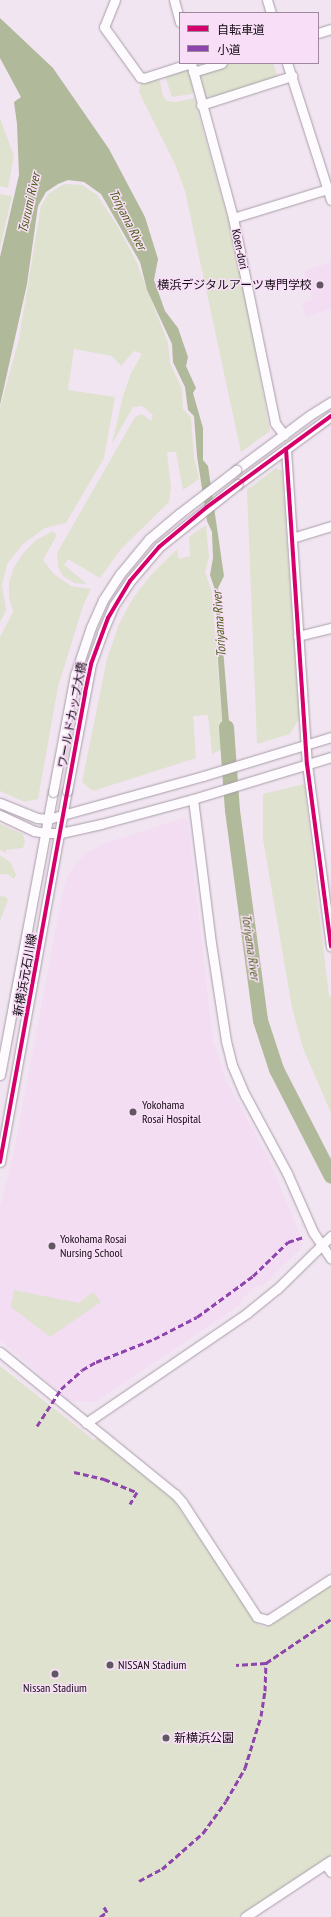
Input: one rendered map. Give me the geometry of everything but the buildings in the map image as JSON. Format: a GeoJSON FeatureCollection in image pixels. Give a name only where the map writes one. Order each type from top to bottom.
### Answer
{"type":"FeatureCollection","features":[{"type":"Feature","properties":{"kind":"street"},"geometry":{"type":"LineString","coordinates":[[115,0],[104,27],[140,77],[144,78],[192,66],[212,64]]}},
{"type":"Feature","properties":{"kind":"street"},"geometry":{"type":"LineString","coordinates":[[174,0],[179,18]]}},
{"type":"Feature","properties":{"kind":"street"},"geometry":{"type":"LineString","coordinates":[[267,0],[271,12]]}},
{"type":"Feature","properties":{"kind":"street"},"geometry":{"type":"LineString","coordinates":[[319,33],[331,29]]}},
{"type":"Feature","properties":{"kind":"street"},"geometry":{"type":"LineString","coordinates":[[287,64],[331,200]]}},
{"type":"Feature","properties":{"kind":"street","name":"Koen-dori"},"geometry":{"type":"LineString","coordinates":[[192,66],[233,218],[275,423],[284,435]]}},
{"type":"Feature","properties":{"kind":"street"},"geometry":{"type":"LineString","coordinates":[[202,105],[292,76]]}},
{"type":"Feature","properties":{"kind":"street"},"geometry":{"type":"LineString","coordinates":[[233,218],[328,189]]}},
{"type":"Feature","properties":{"kind":"street","name":"ワールドカップ大橋"},"geometry":{"type":"LineString","coordinates":[[53,792],[75,675],[89,632],[103,600],[124,568],[149,540],[180,513],[236,470],[331,402]]}},
{"type":"Feature","properties":{"kind":"street","name":"ワールドカップ大橋"},"geometry":{"type":"LineString","coordinates":[[68,791],[91,664],[114,605],[138,570],[159,547],[238,484],[331,416]]}},
{"type":"Feature","properties":{"kind":"street"},"geometry":{"type":"LineString","coordinates":[[286,449],[305,745],[307,764],[327,871],[331,946]]}},
{"type":"Feature","properties":{"kind":"street"},"geometry":{"type":"LineString","coordinates":[[292,538],[331,526]]}},
{"type":"Feature","properties":{"kind":"street"},"geometry":{"type":"LineString","coordinates":[[298,636],[313,634],[331,628]]}},
{"type":"Feature","properties":{"kind":"street"},"geometry":{"type":"LineString","coordinates":[[0,803],[28,816],[48,819],[203,776],[331,737]]}},
{"type":"Feature","properties":{"kind":"street"},"geometry":{"type":"LineString","coordinates":[[0,815],[45,833],[61,833],[101,824],[205,796],[331,757]]}},
{"type":"Feature","properties":{"kind":"street","name":"新横浜元石川線"},"geometry":{"type":"LineString","coordinates":[[0,1162],[68,791]]}},
{"type":"Feature","properties":{"kind":"street","name":"新横浜元石川線"},"geometry":{"type":"LineString","coordinates":[[0,1075],[53,792]]}},
{"type":"Feature","properties":{"kind":"street"},"geometry":{"type":"LineString","coordinates":[[194,799],[212,951],[226,1041],[232,1065],[245,1095],[287,1173],[312,1232],[331,1259]]}},
{"type":"Feature","properties":{"kind":"street"},"geometry":{"type":"LineString","coordinates":[[86,1423],[247,1313],[277,1288],[331,1236]]}},
{"type":"Feature","properties":{"kind":"street"},"geometry":{"type":"LineString","coordinates":[[0,1352],[175,1494],[182,1502],[257,1617],[262,1620],[268,1620],[331,1579]]}},
{"type":"Feature","properties":{"kind":"street"},"geometry":{"type":"LineString","coordinates":[[245,1917],[328,1862],[331,1872]]}},
{"type":"Feature","properties":{"kind":"shaded area"},"geometry":{"type":"Polygon","coordinates":[[[229,64],[273,64],[278,78],[209,99],[206,97],[200,75],[203,72],[229,64]]]}},
{"type":"Feature","properties":{"kind":"shaded area"},"geometry":{"type":"Polygon","coordinates":[[[188,70],[194,91],[191,94],[172,97],[165,76],[188,70]]]}},
{"type":"Feature","properties":{"kind":"shaded area"},"geometry":{"type":"Polygon","coordinates":[[[159,77],[163,96],[167,101],[177,102],[194,98],[231,230],[270,431],[241,452],[185,191],[175,164],[139,92],[141,82],[159,77]]]}},
{"type":"Feature","properties":{"kind":"shaded area"},"geometry":{"type":"Polygon","coordinates":[[[0,118],[14,156],[8,188],[0,186],[0,118]]]}},
{"type":"Feature","properties":{"kind":"shaded area"},"geometry":{"type":"Polygon","coordinates":[[[64,184],[82,185],[97,195],[118,227],[136,261],[168,343],[170,363],[182,389],[183,409],[191,418],[194,457],[199,479],[183,490],[176,452],[167,452],[171,488],[169,502],[121,549],[100,578],[68,559],[64,565],[87,584],[74,583],[63,576],[58,567],[57,553],[135,417],[142,414],[151,421],[153,415],[142,406],[133,407],[112,444],[123,396],[131,373],[142,354],[134,351],[121,366],[112,356],[74,349],[68,390],[115,397],[104,458],[66,523],[45,528],[23,544],[7,564],[2,585],[6,610],[0,622],[0,408],[19,339],[41,206],[48,194],[64,184]]]}},
{"type":"Feature","properties":{"kind":"shaded area"},"geometry":{"type":"Polygon","coordinates":[[[0,194],[12,196],[0,248],[0,194]]]}},
{"type":"Feature","properties":{"kind":"shaded area","name":"横浜デジタルアーツ専門学校"},"geometry":{"type":"Polygon","coordinates":[[[331,262],[331,309],[306,317],[302,303],[313,299],[304,271],[331,262]]]}},
{"type":"Feature","properties":{"kind":"shaded area"},"geometry":{"type":"Polygon","coordinates":[[[276,468],[282,471],[299,719],[290,734],[257,744],[247,490],[276,468]]]}},
{"type":"Feature","properties":{"kind":"shaded area"},"geometry":{"type":"Polygon","coordinates":[[[206,525],[209,557],[205,572],[212,592],[224,748],[212,754],[208,715],[193,716],[196,758],[93,791],[82,782],[107,659],[119,624],[133,598],[151,575],[177,549],[179,559],[190,556],[189,537],[206,525]]]}},
{"type":"Feature","properties":{"kind":"shaded area"},"geometry":{"type":"Polygon","coordinates":[[[53,531],[57,535],[43,560],[54,574],[71,586],[91,589],[83,606],[58,687],[38,799],[25,802],[0,791],[0,637],[13,612],[9,597],[9,582],[14,567],[24,552],[36,540],[53,531]]]}},
{"type":"Feature","properties":{"kind":"shaded area"},"geometry":{"type":"Polygon","coordinates":[[[304,784],[329,996],[331,996],[331,1113],[303,1048],[292,1008],[263,839],[263,794],[304,784]]]}},
{"type":"Feature","properties":{"kind":"shaded area","name":"Yokohama Rosai Hospital"},"geometry":{"type":"Polygon","coordinates":[[[184,818],[188,821],[213,1040],[226,1080],[269,1159],[300,1235],[302,1247],[264,1285],[258,1285],[242,1299],[240,1305],[96,1402],[70,1401],[0,1340],[0,1207],[13,1156],[62,895],[67,878],[76,863],[87,853],[102,844],[184,818]]]}},
{"type":"Feature","properties":{"kind":"shaded area"},"geometry":{"type":"Polygon","coordinates":[[[0,824],[23,834],[25,842],[23,848],[6,850],[6,853],[0,850],[0,824]]]}},
{"type":"Feature","properties":{"kind":"shaded area"},"geometry":{"type":"Polygon","coordinates":[[[0,855],[11,863],[16,875],[14,879],[7,874],[0,874],[0,855]]]}},
{"type":"Feature","properties":{"kind":"shaded area"},"geometry":{"type":"Polygon","coordinates":[[[0,896],[6,897],[8,900],[0,921],[0,896]]]}},
{"type":"Feature","properties":{"kind":"shaded area"},"geometry":{"type":"Polygon","coordinates":[[[14,1290],[79,1303],[93,1292],[101,1302],[50,1337],[11,1307],[14,1290]]]}},
{"type":"Feature","properties":{"kind":"shaded area","name":"新横浜公園"},"geometry":{"type":"Polygon","coordinates":[[[0,1366],[94,1440],[97,1438],[173,1499],[256,1622],[260,1625],[264,1627],[277,1621],[303,1605],[301,1602],[331,1583],[331,1855],[237,1917],[0,1917],[0,1366]]]}},
{"type":"Feature","properties":{"kind":"water","name":"Tsurumi River"},"geometry":{"type":"Polygon","coordinates":[[[0,18],[53,68],[109,149],[145,217],[158,259],[154,280],[165,311],[178,328],[188,357],[186,366],[196,388],[193,393],[203,428],[203,460],[208,466],[224,576],[218,588],[231,746],[224,747],[217,646],[216,593],[210,575],[213,558],[212,532],[207,521],[197,456],[194,416],[188,410],[185,387],[173,362],[172,344],[147,290],[140,262],[101,194],[84,182],[68,180],[58,184],[46,192],[38,206],[27,284],[0,405],[0,257],[19,175],[17,124],[14,102],[21,97],[0,58],[0,18]]]}},
{"type":"Feature","properties":{"kind":"waterway","name":"Toriyama River"},"geometry":{"type":"LineString","coordinates":[[226,727],[232,810],[260,1020],[276,1069],[331,1176]]}},
{"type":"Feature","properties":{"kind":"marked path"},"geometry":{"type":"LineString","coordinates":[[37,1426],[61,1389],[82,1370],[96,1362],[154,1339],[197,1317],[253,1276],[288,1242],[303,1237]]}},
{"type":"Feature","properties":{"kind":"marked path"},"geometry":{"type":"LineString","coordinates":[[74,1472],[104,1479],[137,1492],[130,1504]]}},
{"type":"Feature","properties":{"kind":"marked path"},"geometry":{"type":"LineString","coordinates":[[266,1663],[331,1619]]}},
{"type":"Feature","properties":{"kind":"marked path"},"geometry":{"type":"LineString","coordinates":[[139,1881],[162,1869],[203,1833],[226,1801],[245,1768],[261,1716],[265,1691],[266,1663],[236,1665]]}},
{"type":"Feature","properties":{"kind":"marked path"},"geometry":{"type":"LineString","coordinates":[[100,1917],[107,1912],[104,1907]]}},
{"type":"Feature","properties":{"kind":"cycle path"},"geometry":{"type":"LineString","coordinates":[[0,1162],[85,693],[91,664],[108,618],[130,581],[159,547],[207,507],[331,416]]}},
{"type":"Feature","properties":{"kind":"cycle path"},"geometry":{"type":"LineString","coordinates":[[286,449],[307,764],[331,946]]}},
{"type":"Feature","properties":{"kind":"place","name":"横浜デジタルアーツ専門学校"},"geometry":{"type":"Point","coordinates":[320,285]}},
{"type":"Feature","properties":{"kind":"place","name":"Yokohama Rosai Hospital"},"geometry":{"type":"Point","coordinates":[133,1112]}},
{"type":"Feature","properties":{"kind":"place","name":"Yokohama Rosai Nursing School"},"geometry":{"type":"Point","coordinates":[52,1246]}},
{"type":"Feature","properties":{"kind":"place","name":"NISSAN Stadium"},"geometry":{"type":"Point","coordinates":[110,1665]}},
{"type":"Feature","properties":{"kind":"place","name":"Nissan Stadium"},"geometry":{"type":"Point","coordinates":[55,1674]}},
{"type":"Feature","properties":{"kind":"place","name":"新横浜公園"},"geometry":{"type":"Point","coordinates":[166,1738]}}]}
